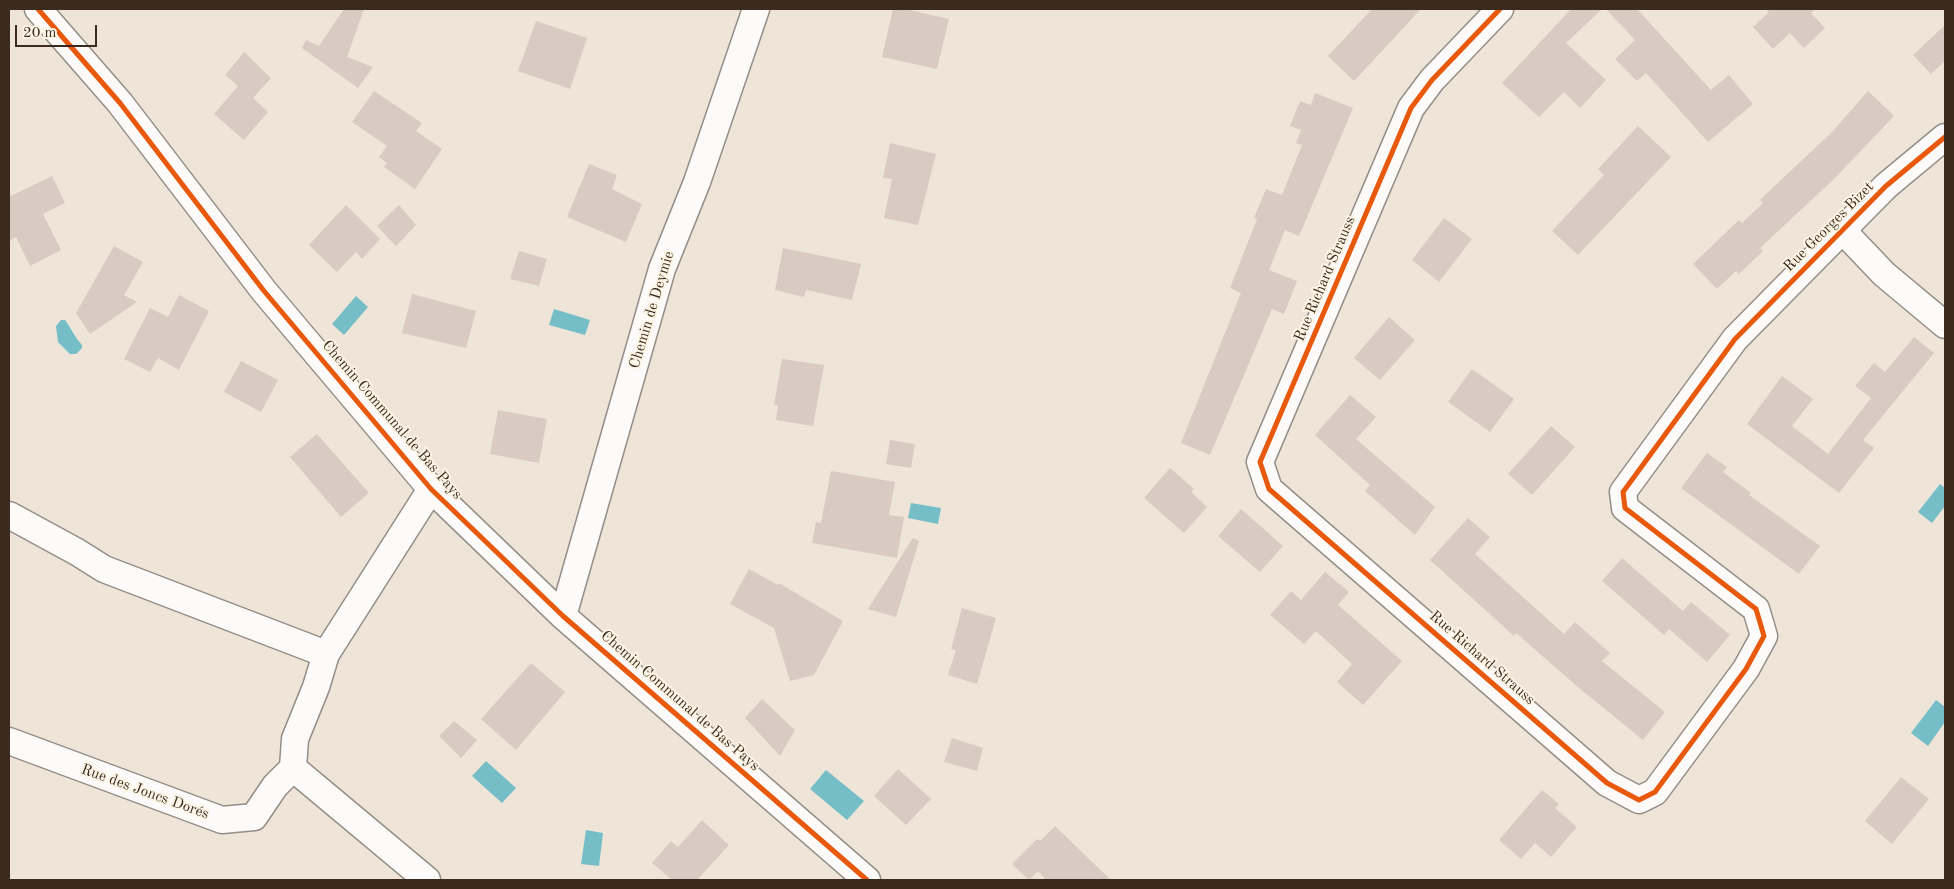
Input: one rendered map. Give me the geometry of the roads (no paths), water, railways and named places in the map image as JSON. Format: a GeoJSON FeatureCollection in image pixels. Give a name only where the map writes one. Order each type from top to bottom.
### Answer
{"type":"FeatureCollection","features":[{"type":"Feature","properties":{"kind":"street","name":"Chemin Communal de Bas Pays"},"geometry":{"type":"LineString","coordinates":[[38,9],[120,103],[264,291],[431,489],[563,616],[867,880]]}},
{"type":"Feature","properties":{"kind":"street","name":"Chemin de Deymie"},"geometry":{"type":"LineString","coordinates":[[563,616],[662,270],[697,182],[756,9]]}},
{"type":"Feature","properties":{"kind":"street","name":"Rue Richard Strauss"},"geometry":{"type":"LineString","coordinates":[[1500,9],[1432,80],[1411,108],[1260,462],[1269,489],[1606,783],[1639,800],[1655,792],[1746,669],[1764,636],[1756,609],[1625,508],[1623,492],[1735,339]]}},
{"type":"Feature","properties":{"kind":"street","name":"Rue Georges Bizet"},"geometry":{"type":"LineString","coordinates":[[1735,339],[1886,186],[1945,137]]}},
{"type":"Feature","properties":{"kind":"street"},"geometry":{"type":"LineString","coordinates":[[1843,231],[1884,274],[1945,325]]}},
{"type":"Feature","properties":{"kind":"street"},"geometry":{"type":"LineString","coordinates":[[427,880],[293,768],[295,739],[316,688],[326,654],[431,489]]}},
{"type":"Feature","properties":{"kind":"street"},"geometry":{"type":"LineString","coordinates":[[9,515],[104,569],[326,654]]}},
{"type":"Feature","properties":{"kind":"street","name":"Rue des Joncs Dorés"},"geometry":{"type":"LineString","coordinates":[[9,742],[222,820],[254,816],[275,786],[293,768]]}},
{"type":"Feature","properties":{"kind":"water"},"geometry":{"type":"Polygon","coordinates":[[[356,296],[368,307],[344,335],[332,324],[356,296]]]}},
{"type":"Feature","properties":{"kind":"water"},"geometry":{"type":"Polygon","coordinates":[[[554,309],[590,320],[585,335],[549,325],[554,309]]]}},
{"type":"Feature","properties":{"kind":"water"},"geometry":{"type":"Polygon","coordinates":[[[61,320],[65,320],[82,345],[82,348],[76,354],[70,354],[58,342],[56,326],[61,320]]]}},
{"type":"Feature","properties":{"kind":"water"},"geometry":{"type":"Polygon","coordinates":[[[1940,484],[1945,488],[1945,506],[1932,523],[1918,512],[1940,484]]]}},
{"type":"Feature","properties":{"kind":"water"},"geometry":{"type":"Polygon","coordinates":[[[911,503],[941,508],[938,524],[908,518],[911,503]]]}},
{"type":"Feature","properties":{"kind":"water"},"geometry":{"type":"Polygon","coordinates":[[[1936,700],[1945,707],[1945,722],[1928,746],[1911,733],[1936,700]]]}},
{"type":"Feature","properties":{"kind":"water"},"geometry":{"type":"Polygon","coordinates":[[[486,761],[516,788],[502,803],[472,776],[486,761]]]}},
{"type":"Feature","properties":{"kind":"water"},"geometry":{"type":"Polygon","coordinates":[[[826,770],[864,801],[847,820],[810,789],[826,770]]]}},
{"type":"Feature","properties":{"kind":"water"},"geometry":{"type":"Polygon","coordinates":[[[586,830],[603,833],[599,866],[581,864],[586,830]]]}}]}
